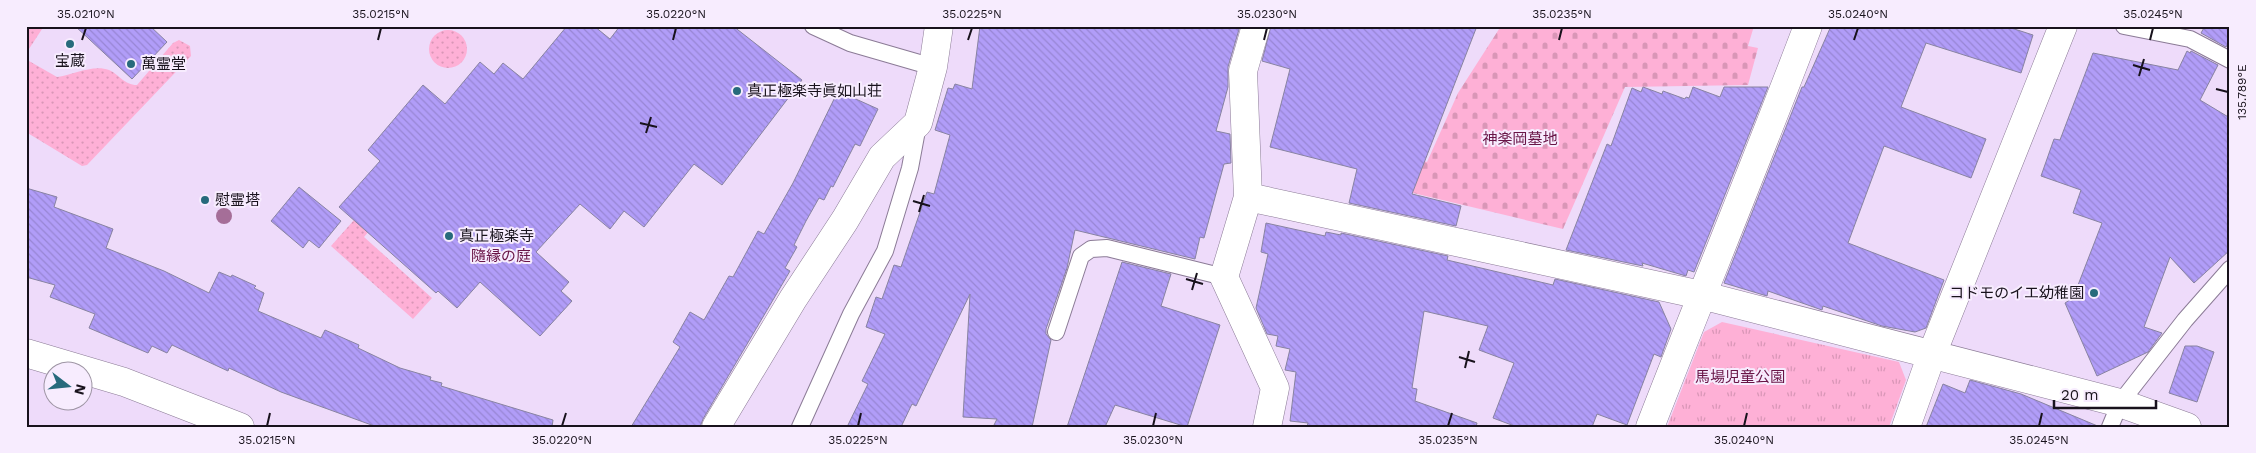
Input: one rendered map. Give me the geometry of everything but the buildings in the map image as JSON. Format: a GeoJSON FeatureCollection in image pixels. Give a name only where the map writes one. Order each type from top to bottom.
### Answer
{"type":"FeatureCollection","features":[{"type":"Feature","properties":{"kind":"street"},"geometry":{"type":"LineString","coordinates":[[716,427],[793,299],[845,220],[882,158],[918,123],[933,67],[939,26]]}},
{"type":"Feature","properties":{"kind":"street"},"geometry":{"type":"LineString","coordinates":[[1256,26],[1243,71],[1248,197],[1224,277],[1275,388],[1267,427]]}},
{"type":"Feature","properties":{"kind":"street"},"geometry":{"type":"LineString","coordinates":[[1650,427],[1701,295],[1760,152],[1808,26]]}},
{"type":"Feature","properties":{"kind":"street"},"geometry":{"type":"LineString","coordinates":[[1906,427],[1932,354],[2064,26]]}},
{"type":"Feature","properties":{"kind":"street"},"geometry":{"type":"LineString","coordinates":[[1248,197],[1701,295],[1932,354],[2115,415],[2188,427]]}},
{"type":"Feature","properties":{"kind":"street"},"geometry":{"type":"LineString","coordinates":[[26,353],[124,382],[240,427]]}},
{"type":"Feature","properties":{"kind":"lane"},"geometry":{"type":"LineString","coordinates":[[813,26],[850,43],[933,67]]}},
{"type":"Feature","properties":{"kind":"lane"},"geometry":{"type":"LineString","coordinates":[[2124,26],[2190,39],[2230,60]]}},
{"type":"Feature","properties":{"kind":"lane"},"geometry":{"type":"LineString","coordinates":[[800,427],[848,322],[885,251],[910,168],[918,123]]}},
{"type":"Feature","properties":{"kind":"lane"},"geometry":{"type":"LineString","coordinates":[[1056,332],[1081,256],[1091,249],[1108,248],[1224,277]]}},
{"type":"Feature","properties":{"kind":"lane"},"geometry":{"type":"LineString","coordinates":[[2115,415],[2185,320],[2230,270]]}},
{"type":"Feature","properties":{"kind":"green space"},"geometry":{"type":"Polygon","coordinates":[[[26,26],[44,26],[27,52],[29,61],[57,77],[90,69],[103,68],[113,72],[125,82],[137,85],[173,43],[179,40],[190,46],[191,56],[87,165],[82,166],[26,132],[26,26]]]}},
{"type":"Feature","properties":{"kind":"green space","name":"神楽岡墓地"},"geometry":{"type":"Polygon","coordinates":[[[1501,26],[1754,26],[1748,46],[1758,48],[1748,85],[1625,87],[1563,229],[1409,192],[1418,159],[1427,162],[1458,93],[1501,26]]]}},
{"type":"Feature","properties":{"kind":"green space"},"geometry":{"type":"Polygon","coordinates":[[[448,30],[461,36],[467,49],[461,62],[448,68],[435,62],[429,49],[435,36],[448,30]]]}},
{"type":"Feature","properties":{"kind":"green space"},"geometry":{"type":"Polygon","coordinates":[[[393,176],[407,188],[364,237],[432,298],[413,319],[331,246],[393,176]]]}},
{"type":"Feature","properties":{"kind":"green space","name":"馬場児童公園"},"geometry":{"type":"Polygon","coordinates":[[[1722,322],[1899,362],[1906,380],[1889,427],[1667,427],[1704,332],[1722,322]]]}},
{"type":"Feature","properties":{"kind":"place","name":"宝蔵"},"geometry":{"type":"Point","coordinates":[70,44]}},
{"type":"Feature","properties":{"kind":"place","name":"萬霊堂"},"geometry":{"type":"Point","coordinates":[131,64]}},
{"type":"Feature","properties":{"kind":"place","name":"真正極楽寺眞如山荘"},"geometry":{"type":"Point","coordinates":[737,91]}},
{"type":"Feature","properties":{"kind":"place","name":"慰霊塔"},"geometry":{"type":"Point","coordinates":[205,200]}},
{"type":"Feature","properties":{"kind":"place","name":"真正極楽寺"},"geometry":{"type":"Point","coordinates":[449,236]}},
{"type":"Feature","properties":{"kind":"place","name":"コドモのイエ幼稚園"},"geometry":{"type":"Point","coordinates":[2094,293]}},
{"type":"Feature","properties":{"kind":"park label","name":"隨縁の庭"},"geometry":{"type":"Point","coordinates":[501,256]}}]}
